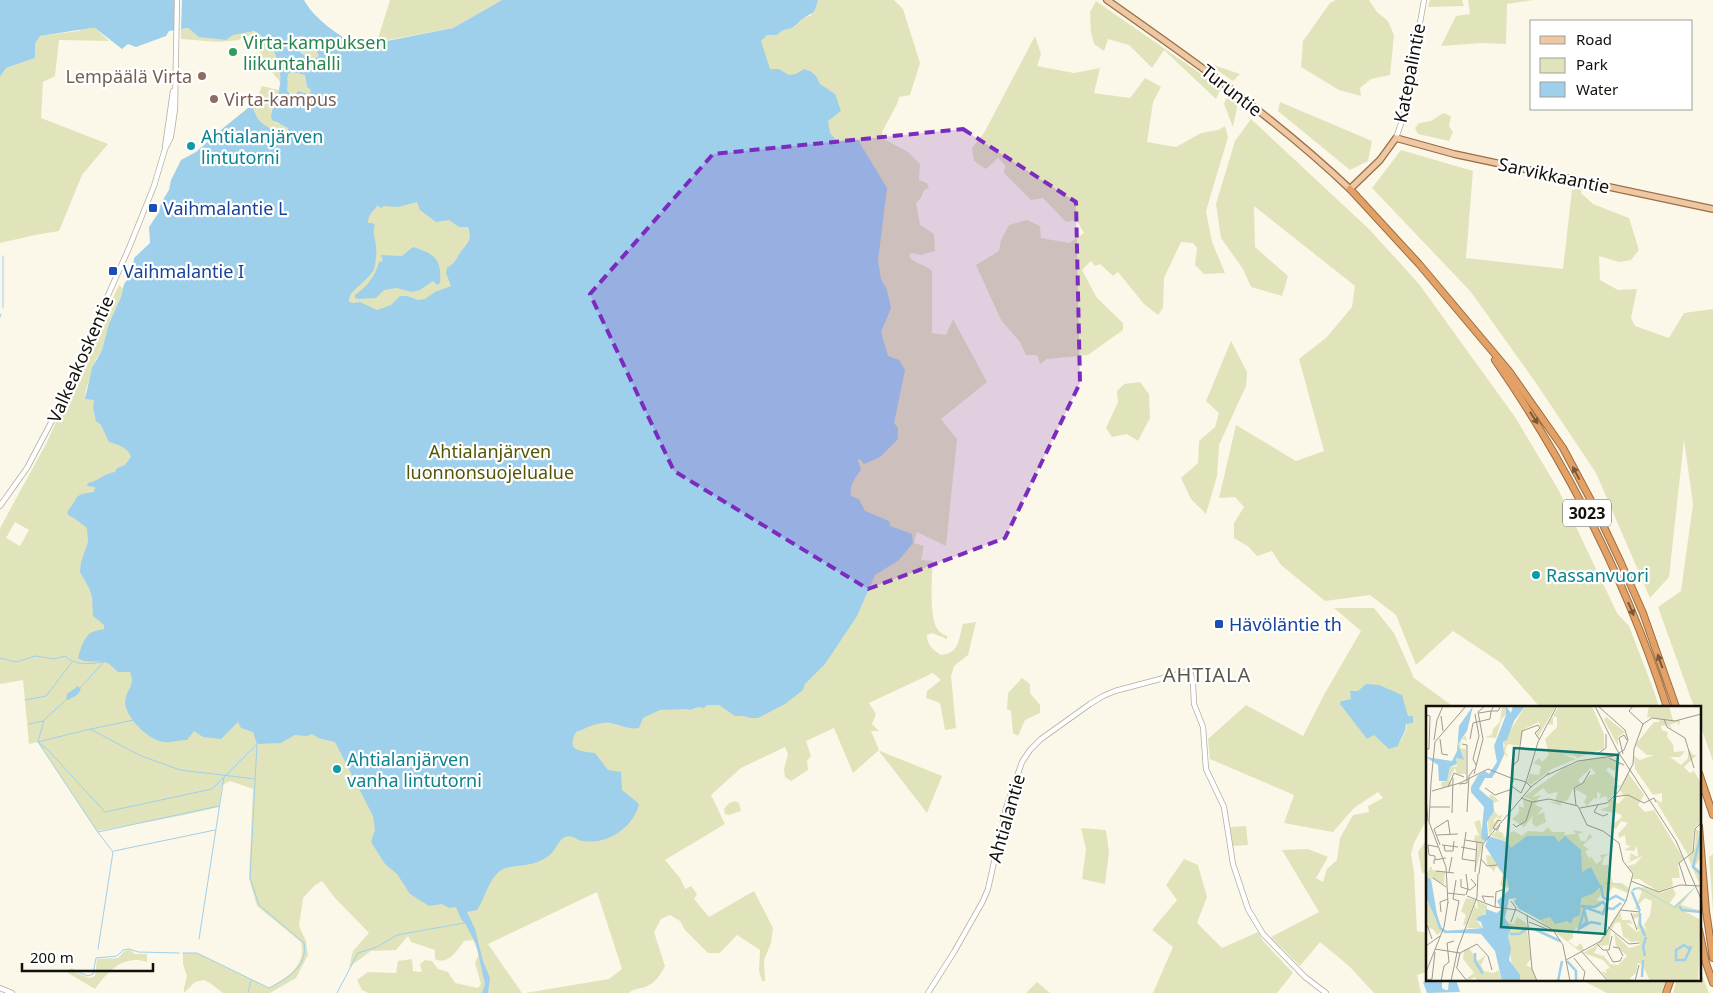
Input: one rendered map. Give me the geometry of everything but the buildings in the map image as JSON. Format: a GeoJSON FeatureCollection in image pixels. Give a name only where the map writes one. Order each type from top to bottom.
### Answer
{"type":"FeatureCollection","features":[{"type":"Feature","properties":{"kind":"highway","name":"3023"},"geometry":{"type":"LineString","coordinates":[[1350,189],[1420,264],[1509,371],[1547,424],[1592,502],[1643,613],[1676,706]]}},
{"type":"Feature","properties":{"kind":"highway","name":"3023"},"geometry":{"type":"LineString","coordinates":[[1477,334],[1540,428],[1589,515],[1634,616],[1667,706]]}},
{"type":"Feature","properties":{"kind":"highway"},"geometry":{"type":"LineString","coordinates":[[1700,776],[1713,815]]}},
{"type":"Feature","properties":{"kind":"highway"},"geometry":{"type":"LineString","coordinates":[[1700,838],[1708,933],[1713,958]]}},
{"type":"Feature","properties":{"kind":"highway"},"geometry":{"type":"LineString","coordinates":[[1700,935],[1706,964],[1713,983]]}},
{"type":"Feature","properties":{"kind":"highway"},"geometry":{"type":"LineString","coordinates":[[1666,993],[1671,980]]}},
{"type":"Feature","properties":{"kind":"main road","name":"Turuntie"},"geometry":{"type":"LineString","coordinates":[[1106,0],[1210,72],[1311,153],[1350,189]]}},
{"type":"Feature","properties":{"kind":"main road","name":"Katepalintie"},"geometry":{"type":"LineString","coordinates":[[1350,189],[1380,160],[1396,138]]}},
{"type":"Feature","properties":{"kind":"main road","name":"Sarvikkaantie"},"geometry":{"type":"LineString","coordinates":[[1396,138],[1454,154],[1713,209]]}},
{"type":"Feature","properties":{"kind":"street","name":"Valkeakoskentie"},"geometry":{"type":"LineString","coordinates":[[0,506],[27,468],[54,417],[147,207],[172,130],[175,109],[177,0]]}},
{"type":"Feature","properties":{"kind":"street","name":"Katepalintie"},"geometry":{"type":"LineString","coordinates":[[1396,138],[1404,115],[1424,0]]}},
{"type":"Feature","properties":{"kind":"street","name":"Ahtialantie"},"geometry":{"type":"LineString","coordinates":[[928,993],[954,952],[985,895],[1006,808],[1022,762],[1030,750],[1041,739],[1103,696],[1190,671],[1193,683],[1194,704],[1203,727],[1206,769],[1224,807],[1233,864],[1248,910],[1263,934],[1305,977],[1326,993]]}},
{"type":"Feature","properties":{"kind":"street"},"geometry":{"type":"LineString","coordinates":[[0,988],[12,993]]}},
{"type":"Feature","properties":{"kind":"highlighted area"},"geometry":{"type":"Polygon","coordinates":[[[963,129],[1076,202],[1080,383],[1005,538],[868,589],[674,471],[590,294],[713,154],[963,129]]]}},
{"type":"Feature","properties":{"kind":"green space"},"geometry":{"type":"Polygon","coordinates":[[[390,0],[502,0],[453,28],[377,42],[390,0]]]}},
{"type":"Feature","properties":{"kind":"green space","name":"Ahtialanjärven luonnonsuojelualue"},"geometry":{"type":"Polygon","coordinates":[[[818,0],[894,0],[903,9],[920,63],[910,95],[899,97],[882,132],[884,139],[908,152],[920,164],[919,180],[927,183],[929,188],[924,190],[921,198],[916,203],[920,225],[934,234],[935,251],[921,255],[911,253],[909,256],[932,271],[932,333],[946,335],[953,319],[987,382],[941,419],[957,439],[946,546],[917,532],[914,543],[924,546],[921,560],[933,561],[932,610],[936,627],[947,636],[947,639],[932,633],[927,635],[931,647],[941,655],[952,652],[957,645],[963,624],[976,622],[968,655],[954,666],[951,676],[956,728],[945,730],[940,703],[926,698],[927,691],[941,680],[933,673],[869,703],[876,714],[872,724],[879,731],[871,731],[879,750],[853,773],[834,728],[806,741],[811,756],[807,761],[808,770],[791,781],[785,777],[784,769],[788,754],[785,747],[741,768],[711,795],[725,824],[665,860],[680,878],[685,889],[691,886],[697,894],[694,899],[709,917],[754,891],[773,928],[771,943],[764,960],[765,981],[762,981],[759,971],[760,950],[737,935],[720,953],[708,953],[685,930],[680,921],[670,915],[661,919],[654,932],[665,966],[657,978],[649,985],[629,993],[525,993],[609,979],[622,969],[597,892],[488,944],[522,993],[368,993],[362,990],[357,980],[368,972],[396,973],[398,961],[412,959],[413,971],[422,972],[420,964],[425,960],[432,961],[438,969],[448,972],[455,983],[478,988],[481,984],[475,963],[479,954],[473,940],[464,941],[452,956],[439,961],[435,959],[435,950],[411,942],[408,936],[396,950],[371,951],[349,967],[353,951],[369,933],[335,898],[322,881],[314,886],[303,898],[299,926],[306,941],[308,955],[296,978],[270,993],[223,993],[204,980],[195,982],[184,993],[187,976],[183,964],[183,953],[197,953],[269,988],[289,975],[301,957],[301,942],[257,906],[249,878],[253,789],[230,781],[222,785],[219,807],[97,831],[38,742],[29,744],[23,680],[0,684],[0,528],[46,444],[119,285],[123,289],[121,297],[102,350],[96,359],[84,396],[255,112],[253,108],[262,86],[279,90],[271,113],[276,123],[289,129],[763,38],[796,26],[803,18],[810,16],[815,10],[818,0]],[[15,522],[6,538],[20,546],[29,530],[15,522]]]}},
{"type":"Feature","properties":{"kind":"green space"},"geometry":{"type":"Polygon","coordinates":[[[1336,0],[1369,0],[1377,12],[1388,21],[1394,35],[1390,75],[1371,79],[1360,88],[1361,96],[1339,90],[1301,67],[1303,41],[1330,3],[1336,0]]]}},
{"type":"Feature","properties":{"kind":"green space"},"geometry":{"type":"Polygon","coordinates":[[[1430,0],[1462,0],[1464,6],[1428,7],[1430,0]]]}},
{"type":"Feature","properties":{"kind":"green space"},"geometry":{"type":"Polygon","coordinates":[[[1468,0],[1533,0],[1507,4],[1506,44],[1483,43],[1441,46],[1456,16],[1470,14],[1468,0]]]}},
{"type":"Feature","properties":{"kind":"green space"},"geometry":{"type":"Polygon","coordinates":[[[1096,1],[1221,88],[1216,99],[1164,50],[1152,68],[1129,45],[1108,39],[1104,51],[1094,44],[1090,12],[1096,1]]]}},
{"type":"Feature","properties":{"kind":"green space"},"geometry":{"type":"Polygon","coordinates":[[[85,28],[95,28],[109,41],[59,40],[55,76],[43,82],[41,118],[108,144],[82,175],[59,231],[0,243],[0,77],[6,68],[35,58],[35,44],[40,36],[78,31],[85,28]]]}},
{"type":"Feature","properties":{"kind":"green space"},"geometry":{"type":"Polygon","coordinates":[[[188,28],[198,35],[208,38],[226,37],[246,31],[255,32],[268,44],[279,63],[280,82],[272,72],[264,71],[259,48],[251,36],[243,36],[239,40],[219,42],[181,39],[181,29],[188,28]]]}},
{"type":"Feature","properties":{"kind":"green space"},"geometry":{"type":"Polygon","coordinates":[[[300,36],[317,44],[319,56],[317,59],[307,57],[300,51],[296,45],[297,37],[300,36]]]}},
{"type":"Feature","properties":{"kind":"green space"},"geometry":{"type":"Polygon","coordinates":[[[1035,36],[1041,54],[1037,66],[1074,73],[1100,68],[1094,93],[1130,98],[1145,78],[1161,87],[1153,102],[1147,142],[1176,147],[1201,133],[1218,130],[1225,126],[1228,137],[1206,211],[1212,242],[1225,273],[1204,274],[1195,265],[1197,248],[1193,243],[1181,242],[1164,278],[1163,308],[1158,315],[1144,304],[1118,272],[1113,276],[1100,264],[1095,266],[1091,261],[1082,270],[1097,298],[1123,323],[1123,330],[1088,355],[1047,359],[1040,364],[1037,355],[1026,355],[1020,342],[1001,320],[976,265],[999,251],[1001,240],[1009,225],[1027,220],[1040,226],[1041,238],[1069,243],[1084,233],[1076,220],[1066,222],[1043,198],[1031,200],[1004,173],[1005,165],[998,158],[986,169],[974,161],[972,148],[984,133],[1035,36]]]}},
{"type":"Feature","properties":{"kind":"green space"},"geometry":{"type":"Polygon","coordinates":[[[1207,63],[1240,74],[1233,81],[1207,63]]]}},
{"type":"Feature","properties":{"kind":"green space"},"geometry":{"type":"Polygon","coordinates":[[[292,72],[305,75],[307,87],[311,90],[310,93],[297,93],[292,97],[287,90],[288,75],[292,72]]]}},
{"type":"Feature","properties":{"kind":"green space"},"geometry":{"type":"Polygon","coordinates":[[[1227,97],[1238,103],[1233,127],[1224,104],[1227,97]]]}},
{"type":"Feature","properties":{"kind":"green space"},"geometry":{"type":"Polygon","coordinates":[[[1280,102],[1372,141],[1368,161],[1350,170],[1278,111],[1280,102]]]}},
{"type":"Feature","properties":{"kind":"green space"},"geometry":{"type":"Polygon","coordinates":[[[1443,113],[1451,116],[1449,126],[1453,132],[1449,141],[1418,134],[1415,128],[1419,123],[1431,121],[1443,113]]]}},
{"type":"Feature","properties":{"kind":"green space"},"geometry":{"type":"Polygon","coordinates":[[[1251,119],[1370,230],[1419,284],[1515,417],[1558,489],[1617,613],[1629,626],[1659,706],[1539,706],[1501,663],[1453,631],[1416,665],[1396,615],[1370,595],[1325,601],[1281,565],[1272,551],[1257,556],[1249,547],[1234,538],[1234,523],[1244,507],[1235,497],[1219,498],[1236,425],[1296,461],[1324,451],[1299,359],[1327,337],[1352,307],[1355,286],[1254,206],[1255,247],[1288,276],[1282,296],[1251,287],[1243,269],[1221,238],[1216,204],[1235,141],[1251,119]]]}},
{"type":"Feature","properties":{"kind":"green space"},"geometry":{"type":"Polygon","coordinates":[[[1401,150],[1473,171],[1466,258],[1563,269],[1572,190],[1582,188],[1581,193],[1593,204],[1629,218],[1639,250],[1631,260],[1619,262],[1599,256],[1600,280],[1618,290],[1637,289],[1631,318],[1635,326],[1669,338],[1684,313],[1713,309],[1713,761],[1700,725],[1700,706],[1694,706],[1658,607],[1681,591],[1693,504],[1684,440],[1669,577],[1650,598],[1596,473],[1536,383],[1471,292],[1372,188],[1401,150]]]}},
{"type":"Feature","properties":{"kind":"green space"},"geometry":{"type":"Polygon","coordinates":[[[1231,341],[1247,372],[1246,386],[1219,445],[1217,476],[1206,514],[1191,499],[1181,478],[1198,463],[1199,441],[1215,427],[1219,413],[1206,401],[1231,341]]]}},
{"type":"Feature","properties":{"kind":"green space"},"geometry":{"type":"Polygon","coordinates":[[[1140,382],[1149,394],[1150,418],[1138,441],[1127,434],[1112,437],[1106,428],[1118,402],[1117,391],[1124,384],[1140,382]]]}},
{"type":"Feature","properties":{"kind":"green space"},"geometry":{"type":"Polygon","coordinates":[[[1334,608],[1374,608],[1394,633],[1414,678],[1453,706],[1426,706],[1426,821],[1414,843],[1411,854],[1414,872],[1417,931],[1426,933],[1426,972],[1417,975],[1421,993],[1374,993],[1349,966],[1320,942],[1300,966],[1271,937],[1319,912],[1282,850],[1308,849],[1328,857],[1316,878],[1323,882],[1327,869],[1337,860],[1340,838],[1353,815],[1369,812],[1368,806],[1383,798],[1378,792],[1354,808],[1333,832],[1284,823],[1294,795],[1210,759],[1208,739],[1246,705],[1303,736],[1325,693],[1361,631],[1334,608]],[[1352,699],[1341,701],[1367,738],[1374,734],[1387,746],[1397,743],[1402,738],[1407,723],[1406,712],[1352,699]]]}},
{"type":"Feature","properties":{"kind":"green space"},"geometry":{"type":"Polygon","coordinates":[[[1022,678],[1030,684],[1030,693],[1040,705],[1040,713],[1025,720],[1018,736],[1013,733],[1011,711],[1007,709],[1008,693],[1022,678]]]}},
{"type":"Feature","properties":{"kind":"green space"},"geometry":{"type":"Polygon","coordinates":[[[879,751],[942,776],[927,813],[879,751]]]}},
{"type":"Feature","properties":{"kind":"green space"},"geometry":{"type":"Polygon","coordinates":[[[735,801],[739,803],[741,811],[729,815],[725,814],[724,809],[729,803],[735,801]]]}},
{"type":"Feature","properties":{"kind":"green space"},"geometry":{"type":"Polygon","coordinates":[[[1246,826],[1248,845],[1233,846],[1230,827],[1246,826]]]}},
{"type":"Feature","properties":{"kind":"green space"},"geometry":{"type":"Polygon","coordinates":[[[1081,828],[1106,830],[1109,852],[1105,884],[1082,879],[1086,849],[1081,828]]]}},
{"type":"Feature","properties":{"kind":"green space"},"geometry":{"type":"Polygon","coordinates":[[[1426,840],[1426,874],[1422,873],[1418,852],[1426,840]]]}},
{"type":"Feature","properties":{"kind":"green space"},"geometry":{"type":"Polygon","coordinates":[[[1713,854],[1713,911],[1709,857],[1713,854]]]}},
{"type":"Feature","properties":{"kind":"green space"},"geometry":{"type":"Polygon","coordinates":[[[1184,859],[1198,865],[1207,897],[1197,923],[1222,948],[1258,932],[1263,941],[1293,973],[1277,993],[1153,993],[1173,947],[1152,930],[1177,900],[1166,885],[1184,859]]]}},
{"type":"Feature","properties":{"kind":"green space"},"geometry":{"type":"Polygon","coordinates":[[[130,950],[135,954],[147,954],[147,962],[131,960],[124,962],[111,970],[95,989],[68,973],[68,969],[89,978],[95,976],[97,959],[118,958],[124,951],[130,950]]]}},
{"type":"Feature","properties":{"kind":"green space"},"geometry":{"type":"Polygon","coordinates":[[[1700,970],[1709,993],[1673,993],[1677,980],[1700,980],[1700,970]]]}},
{"type":"Feature","properties":{"kind":"green space"},"geometry":{"type":"Polygon","coordinates":[[[1582,980],[1667,980],[1661,993],[1607,993],[1582,980]]]}},
{"type":"Feature","properties":{"kind":"green space"},"geometry":{"type":"Polygon","coordinates":[[[1037,982],[1050,993],[1026,993],[1037,982]]]}},
{"type":"Feature","properties":{"kind":"water","name":"Ahtialanjärven luonnonsuojelualue"},"geometry":{"type":"Polygon","coordinates":[[[0,0],[304,0],[317,17],[328,27],[361,46],[453,28],[502,0],[818,0],[814,12],[795,26],[777,35],[767,35],[761,41],[770,69],[779,69],[789,75],[796,74],[804,69],[810,71],[820,84],[835,94],[841,111],[828,121],[830,133],[837,141],[858,140],[887,188],[878,261],[881,279],[887,290],[891,308],[881,332],[888,356],[899,360],[905,370],[894,423],[898,428],[898,439],[880,457],[864,464],[860,459],[858,460],[861,470],[853,482],[851,496],[859,499],[865,511],[889,521],[890,526],[912,534],[913,543],[899,560],[875,575],[857,616],[825,664],[805,684],[803,690],[785,704],[758,718],[735,716],[719,705],[707,705],[704,708],[698,707],[690,710],[660,710],[643,718],[639,728],[602,723],[576,732],[572,743],[576,749],[595,753],[608,770],[621,772],[622,790],[639,805],[636,814],[624,828],[609,838],[592,842],[570,836],[565,837],[551,854],[544,859],[532,864],[504,869],[498,873],[490,884],[477,910],[467,912],[475,929],[483,961],[490,978],[488,993],[482,993],[485,984],[476,944],[456,907],[449,908],[442,904],[429,906],[410,894],[397,874],[385,864],[371,842],[375,830],[373,816],[335,742],[318,738],[312,734],[307,736],[295,735],[281,743],[257,744],[253,732],[241,728],[238,722],[221,739],[203,737],[194,731],[187,740],[158,741],[145,733],[133,721],[126,708],[125,702],[132,681],[130,672],[118,672],[106,663],[84,661],[78,658],[89,634],[104,629],[104,625],[93,616],[92,597],[80,572],[81,562],[88,542],[87,528],[69,516],[67,512],[79,496],[94,492],[95,487],[87,486],[88,483],[115,472],[117,468],[125,465],[131,457],[125,449],[109,442],[101,425],[96,421],[93,408],[94,400],[85,399],[92,368],[102,350],[109,324],[121,297],[124,284],[133,272],[134,258],[150,243],[149,227],[159,212],[161,203],[169,190],[171,180],[181,160],[196,152],[248,108],[253,108],[258,119],[267,127],[287,135],[289,133],[288,128],[272,120],[271,116],[280,82],[279,65],[276,56],[267,42],[254,31],[233,35],[226,40],[199,37],[188,28],[169,31],[166,36],[136,47],[128,44],[122,49],[95,28],[91,28],[40,36],[35,44],[35,58],[6,68],[0,77],[0,0]],[[301,36],[298,37],[296,45],[300,52],[306,57],[308,55],[314,59],[319,56],[316,50],[317,44],[301,36]],[[289,73],[287,90],[292,97],[298,91],[310,93],[311,90],[307,87],[305,75],[289,73]],[[417,202],[398,207],[384,206],[381,208],[377,205],[370,215],[368,223],[375,225],[375,266],[368,278],[351,294],[349,302],[360,302],[377,310],[391,305],[400,296],[407,296],[418,300],[425,299],[435,292],[451,286],[446,273],[447,268],[455,261],[468,242],[470,234],[468,227],[459,227],[449,220],[436,222],[420,210],[417,202]]]}},
{"type":"Feature","properties":{"kind":"water"},"geometry":{"type":"Polygon","coordinates":[[[413,247],[427,252],[436,259],[440,268],[440,283],[437,285],[433,281],[420,290],[412,292],[397,288],[384,290],[376,298],[355,298],[355,295],[367,285],[373,276],[379,262],[383,261],[381,255],[402,256],[413,247]]]}},
{"type":"Feature","properties":{"kind":"water"},"geometry":{"type":"Polygon","coordinates":[[[1366,684],[1379,685],[1402,695],[1408,716],[1413,716],[1413,723],[1406,724],[1398,746],[1389,749],[1374,735],[1367,739],[1340,704],[1341,701],[1351,699],[1350,691],[1358,691],[1366,684]]]}},
{"type":"Feature","properties":{"kind":"water"},"geometry":{"type":"Polygon","coordinates":[[[78,686],[81,690],[77,695],[66,700],[67,694],[78,686]]]}},
{"type":"Feature","properties":{"kind":"water"},"geometry":{"type":"Polygon","coordinates":[[[1442,980],[1442,988],[1448,990],[1449,980],[1456,980],[1460,992],[1427,993],[1423,982],[1442,980]]]}},
{"type":"Feature","properties":{"kind":"pier"},"geometry":{"type":"Polygon","coordinates":[[[174,0],[182,0],[181,29],[174,30],[174,0]]]}},
{"type":"Feature","properties":{"kind":"waterway"},"geometry":{"type":"LineString","coordinates":[[3,256],[3,308]]}},
{"type":"Feature","properties":{"kind":"waterway"},"geometry":{"type":"LineString","coordinates":[[0,658],[16,662],[35,656],[54,659],[65,656],[78,663],[104,662]]}},
{"type":"Feature","properties":{"kind":"waterway"},"geometry":{"type":"LineString","coordinates":[[25,700],[46,696],[72,662]]}},
{"type":"Feature","properties":{"kind":"waterway"},"geometry":{"type":"LineString","coordinates":[[79,689],[104,662]]}},
{"type":"Feature","properties":{"kind":"waterway"},"geometry":{"type":"LineString","coordinates":[[67,699],[44,720],[38,742],[48,750],[105,812],[212,789],[223,778]]}},
{"type":"Feature","properties":{"kind":"waterway"},"geometry":{"type":"LineString","coordinates":[[91,729],[134,720]]}},
{"type":"Feature","properties":{"kind":"waterway"},"geometry":{"type":"LineString","coordinates":[[29,724],[43,721]]}},
{"type":"Feature","properties":{"kind":"waterway"},"geometry":{"type":"LineString","coordinates":[[98,949],[113,852],[38,742],[90,729],[139,755],[180,770],[255,779]]}},
{"type":"Feature","properties":{"kind":"waterway"},"geometry":{"type":"LineString","coordinates":[[183,953],[197,953],[269,988],[295,971],[303,959],[304,943],[259,905],[250,878],[257,744]]}},
{"type":"Feature","properties":{"kind":"waterway"},"geometry":{"type":"LineString","coordinates":[[199,939],[224,777],[256,745]]}},
{"type":"Feature","properties":{"kind":"waterway"},"geometry":{"type":"LineString","coordinates":[[98,832],[219,806]]}},
{"type":"Feature","properties":{"kind":"waterway"},"geometry":{"type":"LineString","coordinates":[[114,851],[215,830]]}},
{"type":"Feature","properties":{"kind":"waterway"},"geometry":{"type":"LineString","coordinates":[[337,993],[358,953],[377,947],[397,935],[464,923]]}},
{"type":"Feature","properties":{"kind":"waterway"},"geometry":{"type":"LineString","coordinates":[[71,969],[88,976],[93,974],[96,958],[117,956],[123,950],[129,949],[138,952],[179,953]]}},
{"type":"Feature","properties":{"kind":"waterway"},"geometry":{"type":"LineString","coordinates":[[248,993],[251,981]]}},
{"type":"Feature","properties":{"kind":"place","name":"Virta-kampuksen liikuntahalli"},"geometry":{"type":"Point","coordinates":[233,52]}},
{"type":"Feature","properties":{"kind":"place","name":"Lempäälä Virta"},"geometry":{"type":"Point","coordinates":[202,76]}},
{"type":"Feature","properties":{"kind":"place","name":"Virta-kampus"},"geometry":{"type":"Point","coordinates":[214,99]}},
{"type":"Feature","properties":{"kind":"place","name":"Ahtialanjärven lintutorni"},"geometry":{"type":"Point","coordinates":[191,146]}},
{"type":"Feature","properties":{"kind":"place","name":"Vaihmalantie L"},"geometry":{"type":"Point","coordinates":[153,208]}},
{"type":"Feature","properties":{"kind":"place","name":"Vaihmalantie I"},"geometry":{"type":"Point","coordinates":[113,271]}},
{"type":"Feature","properties":{"kind":"place","name":"Rassanvuori"},"geometry":{"type":"Point","coordinates":[1536,575]}},
{"type":"Feature","properties":{"kind":"place","name":"Hävöläntie th"},"geometry":{"type":"Point","coordinates":[1219,624]}},
{"type":"Feature","properties":{"kind":"place","name":"Ahtialanjärven vanha lintutorni"},"geometry":{"type":"Point","coordinates":[337,769]}},
{"type":"Feature","properties":{"kind":"district","name":"AHTIALA"},"geometry":{"type":"Point","coordinates":[1207,674]}}]}
